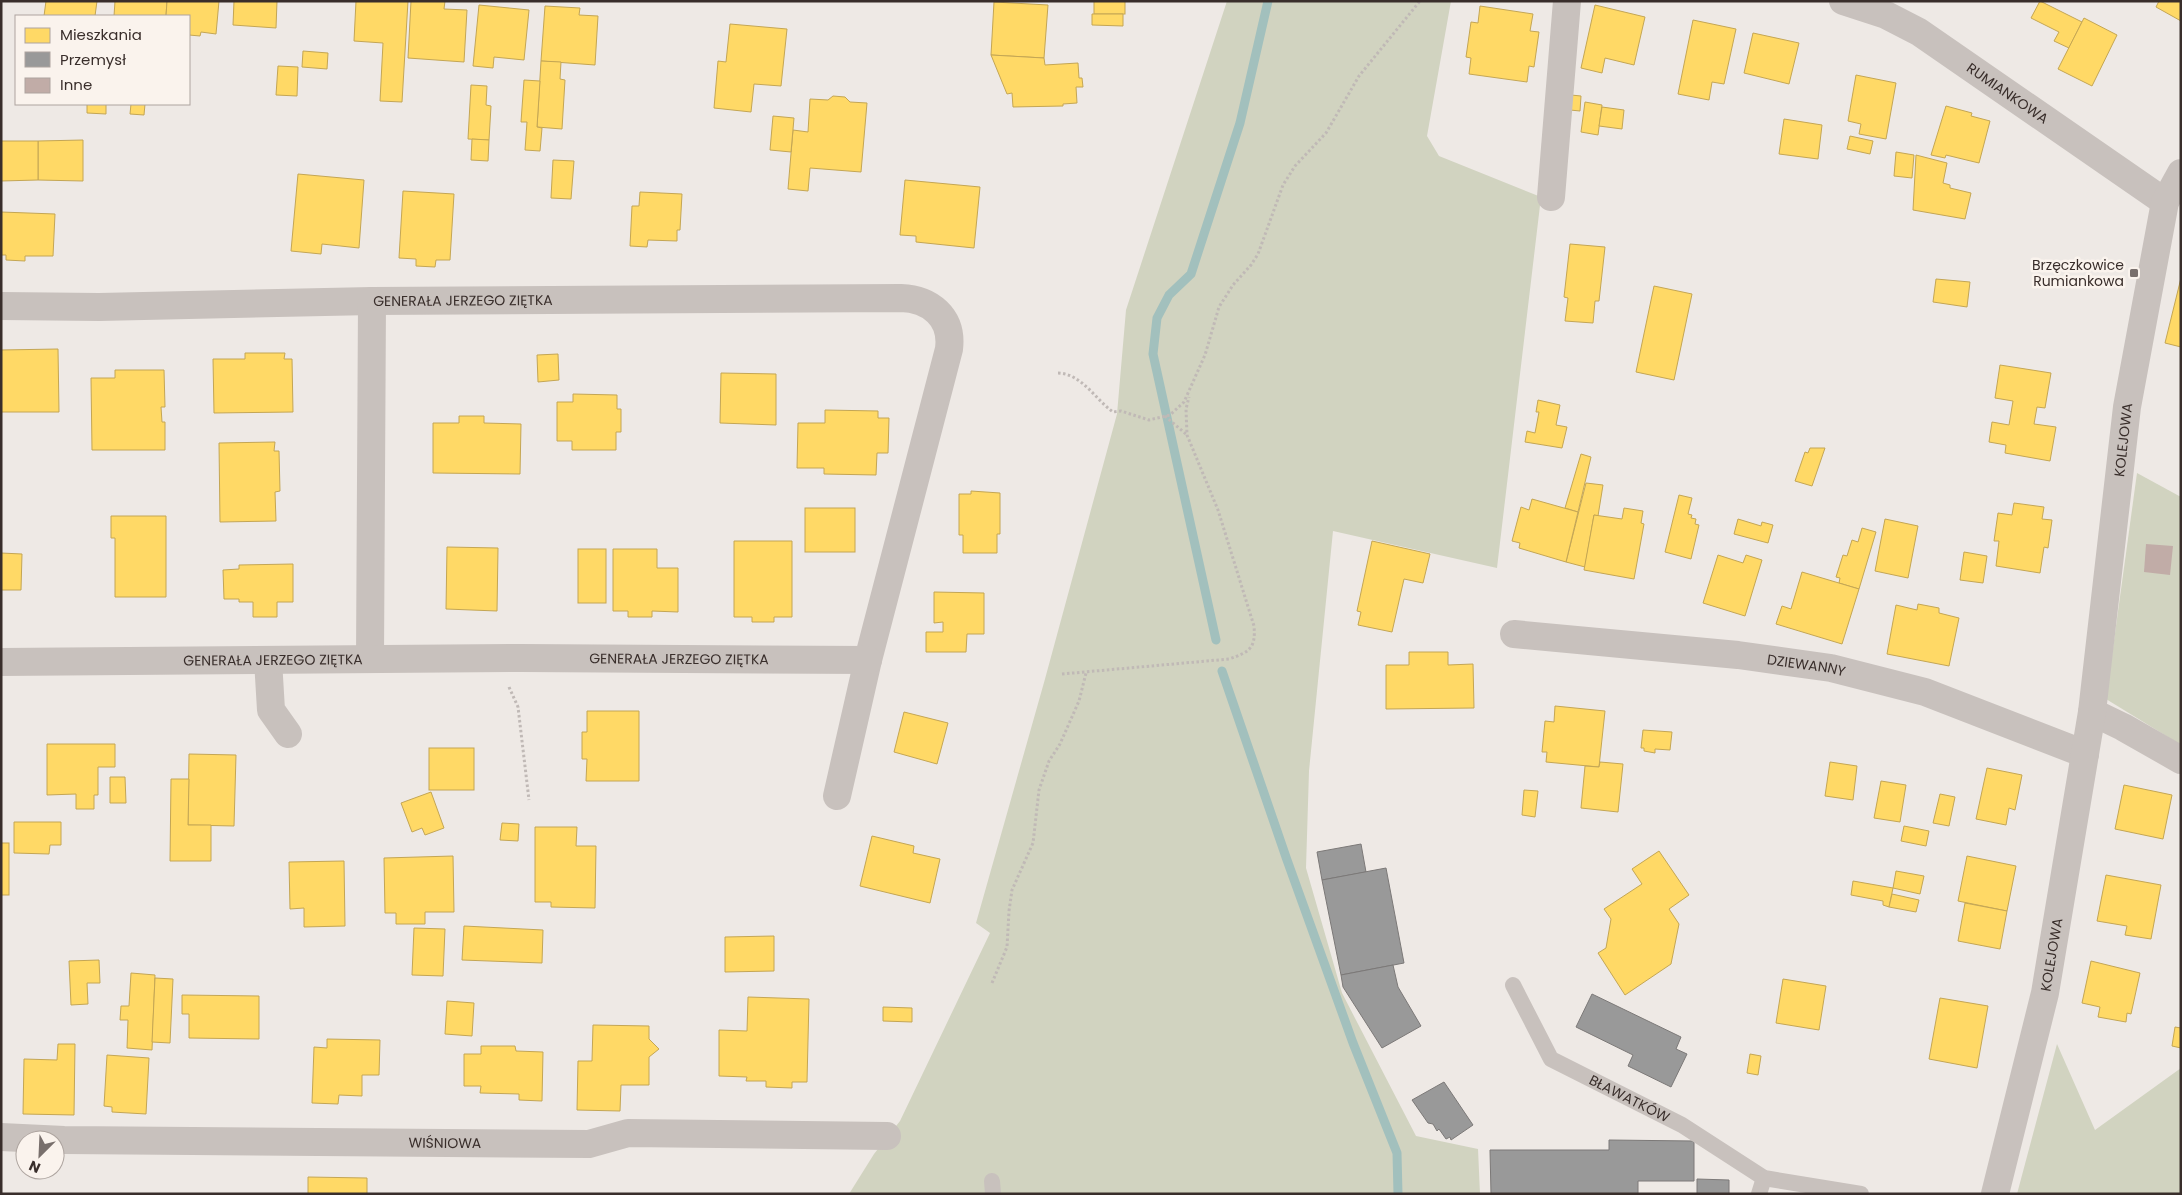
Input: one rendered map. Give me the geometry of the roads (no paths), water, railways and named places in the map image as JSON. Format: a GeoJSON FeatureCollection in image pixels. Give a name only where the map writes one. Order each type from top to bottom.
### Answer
{"type":"FeatureCollection","features":[{"type":"Feature","properties":{"kind":"street"},"geometry":{"type":"LineString","coordinates":[[1551,197],[1567,1]]}},
{"type":"Feature","properties":{"kind":"street","name":"RUMIANKOWA"},"geometry":{"type":"LineString","coordinates":[[1843,1],[1886,15],[1919,32],[2165,202]]}},
{"type":"Feature","properties":{"kind":"street","name":"KOLEJOWA"},"geometry":{"type":"LineString","coordinates":[[1995,1194],[2045,992],[2092,712],[2127,407],[2165,202],[2181,173]]}},
{"type":"Feature","properties":{"kind":"street","name":"GENERAŁA JERZEGO ZIĘTKA"},"geometry":{"type":"LineString","coordinates":[[1,306],[99,307],[372,301],[900,298],[926,303],[939,314],[949,329],[949,349],[857,660],[370,659],[1,662]]}},
{"type":"Feature","properties":{"kind":"street"},"geometry":{"type":"LineString","coordinates":[[370,659],[372,301]]}},
{"type":"Feature","properties":{"kind":"street","name":"DZIEWANNY"},"geometry":{"type":"LineString","coordinates":[[1514,634],[1738,654],[1831,668],[1924,692],[2085,754]]}},
{"type":"Feature","properties":{"kind":"street"},"geometry":{"type":"LineString","coordinates":[[268,660],[271,710],[288,734]]}},
{"type":"Feature","properties":{"kind":"street"},"geometry":{"type":"LineString","coordinates":[[837,796],[857,660]]}},
{"type":"Feature","properties":{"kind":"street"},"geometry":{"type":"LineString","coordinates":[[2092,712],[2124,727],[2181,760]]}},
{"type":"Feature","properties":{"kind":"street","name":"WIŚNIOWA"},"geometry":{"type":"LineString","coordinates":[[1,1138],[589,1144],[628,1133],[887,1136]]}},
{"type":"Feature","properties":{"kind":"lane","name":"BŁAWATKÓW"},"geometry":{"type":"LineString","coordinates":[[1513,984],[1551,1060],[1682,1125],[1764,1178]]}},
{"type":"Feature","properties":{"kind":"lane"},"geometry":{"type":"LineString","coordinates":[[1759,1194],[1764,1178],[1861,1194]]}},
{"type":"Feature","properties":{"kind":"waterway"},"geometry":{"type":"LineString","coordinates":[[1216,640],[1153,354],[1157,318],[1169,295],[1191,274],[1240,123],[1268,1]]}},
{"type":"Feature","properties":{"kind":"waterway"},"geometry":{"type":"LineString","coordinates":[[1222,671],[1353,1043],[1397,1153],[1398,1194]]}},
{"type":"Feature","properties":{"kind":"place","name":"Brzęczkowice Rumiankowa"},"geometry":{"type":"Point","coordinates":[2134,273]}}]}
